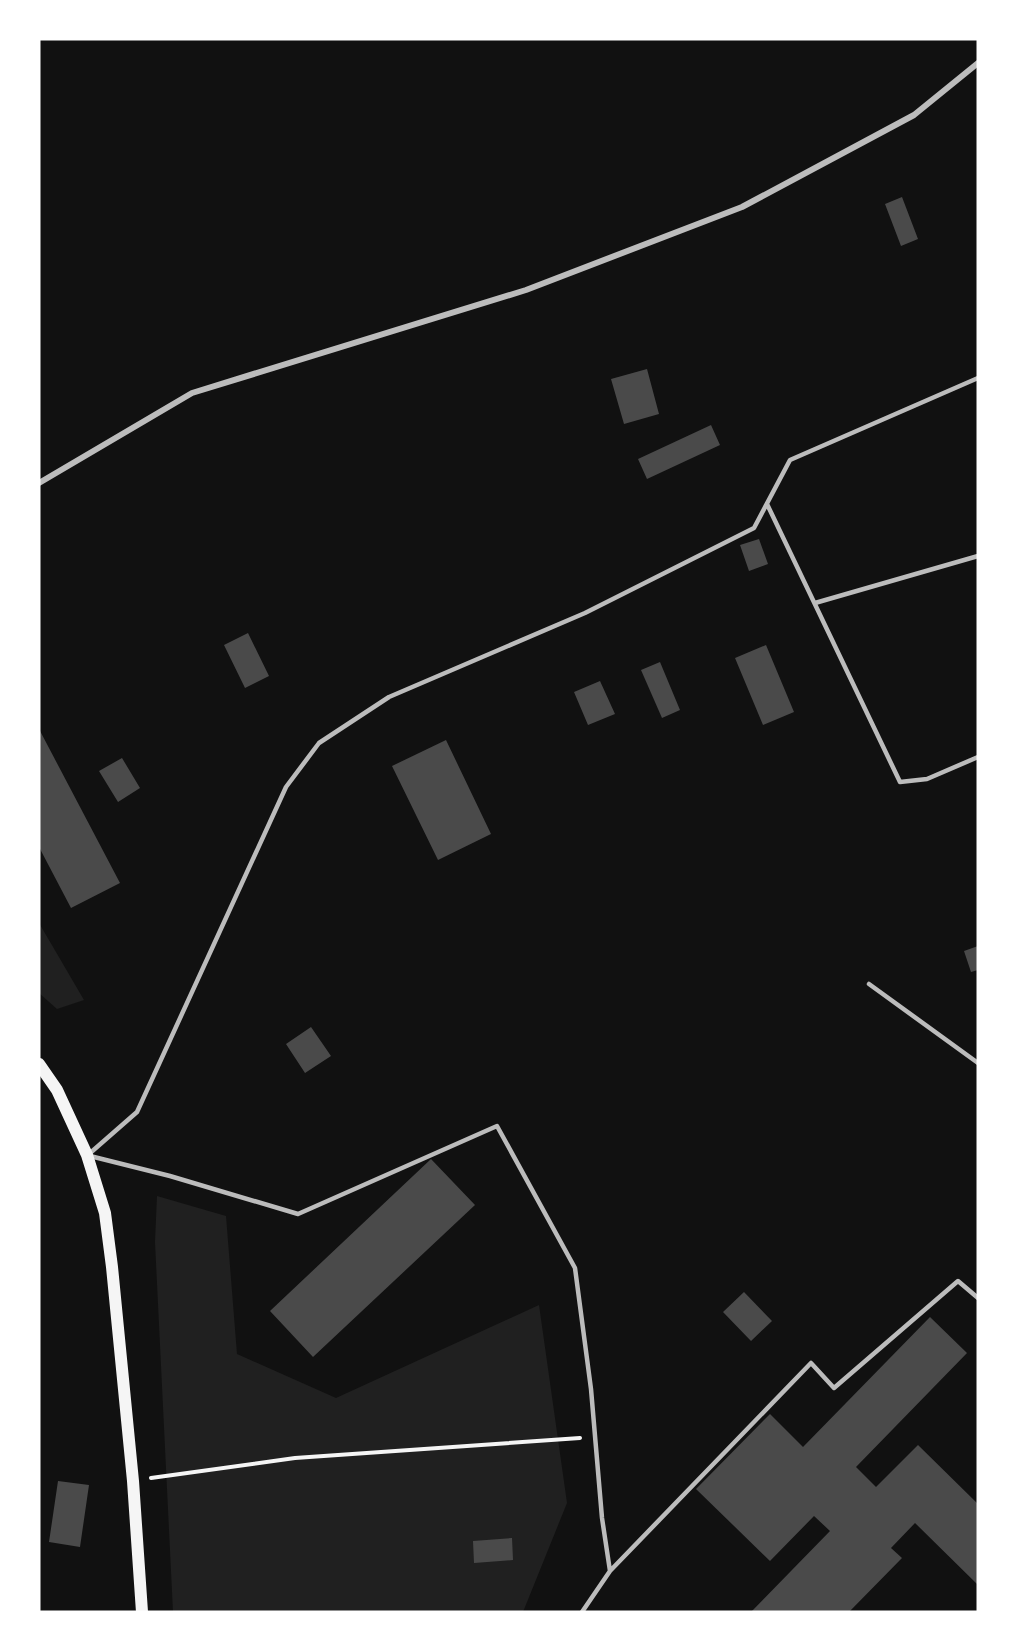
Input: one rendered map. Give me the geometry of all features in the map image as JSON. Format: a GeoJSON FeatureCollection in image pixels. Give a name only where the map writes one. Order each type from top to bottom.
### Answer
{"type":"FeatureCollection","features":[{"type":"Feature","properties":{"kind":"main road"},"geometry":{"type":"LineString","coordinates":[[39,1064],[57,1090],[87,1155],[105,1213],[133,1481],[142,1612]]}},
{"type":"Feature","properties":{"kind":"street"},"geometry":{"type":"LineString","coordinates":[[39,483],[192,393],[526,290],[742,207],[914,115],[978,63]]}},
{"type":"Feature","properties":{"kind":"lane"},"geometry":{"type":"LineString","coordinates":[[87,1155],[137,1112],[286,787],[319,743],[389,697],[585,613],[754,528],[790,460],[977,381]]}},
{"type":"Feature","properties":{"kind":"lane"},"geometry":{"type":"LineString","coordinates":[[767,504],[900,782],[927,779],[978,757]]}},
{"type":"Feature","properties":{"kind":"lane"},"geometry":{"type":"LineString","coordinates":[[815,603],[978,555]]}},
{"type":"Feature","properties":{"kind":"lane"},"geometry":{"type":"LineString","coordinates":[[869,984],[978,1063]]}},
{"type":"Feature","properties":{"kind":"lane"},"geometry":{"type":"LineString","coordinates":[[87,1155],[170,1176],[298,1214],[497,1126],[575,1268],[591,1389],[602,1518],[610,1571]]}},
{"type":"Feature","properties":{"kind":"lane"},"geometry":{"type":"LineString","coordinates":[[582,1612],[610,1571],[811,1363],[834,1388],[958,1281],[978,1298]]}},
{"type":"Feature","properties":{"kind":"path"},"geometry":{"type":"LineString","coordinates":[[133,1481],[295,1458],[595,1437]]}},
{"type":"Feature","properties":{"kind":"shaded area"},"geometry":{"type":"Polygon","coordinates":[[[39,923],[84,1000],[57,1009],[39,993],[39,923]]]}},
{"type":"Feature","properties":{"kind":"shaded area"},"geometry":{"type":"Polygon","coordinates":[[[157,1196],[226,1216],[237,1354],[336,1398],[539,1305],[567,1503],[523,1612],[173,1612],[155,1242],[157,1196]]]}},
{"type":"Feature","properties":{"kind":"building"},"geometry":{"type":"Polygon","coordinates":[[[902,197],[918,239],[901,246],[885,204],[902,197]]]}},
{"type":"Feature","properties":{"kind":"building"},"geometry":{"type":"Polygon","coordinates":[[[647,369],[659,414],[624,424],[611,379],[647,369]]]}},
{"type":"Feature","properties":{"kind":"building"},"geometry":{"type":"Polygon","coordinates":[[[711,425],[720,445],[647,479],[638,459],[711,425]]]}},
{"type":"Feature","properties":{"kind":"building"},"geometry":{"type":"Polygon","coordinates":[[[759,539],[768,564],[749,571],[740,545],[759,539]]]}},
{"type":"Feature","properties":{"kind":"building"},"geometry":{"type":"Polygon","coordinates":[[[248,633],[269,676],[245,688],[224,645],[248,633]]]}},
{"type":"Feature","properties":{"kind":"building"},"geometry":{"type":"Polygon","coordinates":[[[766,645],[794,712],[763,725],[735,658],[766,645]]]}},
{"type":"Feature","properties":{"kind":"building"},"geometry":{"type":"Polygon","coordinates":[[[660,662],[680,710],[662,718],[641,670],[660,662]]]}},
{"type":"Feature","properties":{"kind":"building"},"geometry":{"type":"Polygon","coordinates":[[[600,681],[615,714],[588,725],[574,692],[600,681]]]}},
{"type":"Feature","properties":{"kind":"building"},"geometry":{"type":"Polygon","coordinates":[[[39,729],[120,883],[71,908],[39,847],[39,729]]]}},
{"type":"Feature","properties":{"kind":"building"},"geometry":{"type":"Polygon","coordinates":[[[446,740],[491,834],[438,860],[392,766],[446,740]]]}},
{"type":"Feature","properties":{"kind":"building"},"geometry":{"type":"Polygon","coordinates":[[[122,758],[140,788],[118,802],[99,771],[122,758]]]}},
{"type":"Feature","properties":{"kind":"building"},"geometry":{"type":"Polygon","coordinates":[[[978,946],[978,970],[971,972],[964,951],[978,946]]]}},
{"type":"Feature","properties":{"kind":"building"},"geometry":{"type":"Polygon","coordinates":[[[311,1027],[331,1056],[305,1073],[286,1044],[311,1027]]]}},
{"type":"Feature","properties":{"kind":"building"},"geometry":{"type":"Polygon","coordinates":[[[431,1159],[475,1205],[313,1357],[270,1311],[431,1159]]]}},
{"type":"Feature","properties":{"kind":"building"},"geometry":{"type":"Polygon","coordinates":[[[744,1292],[772,1321],[751,1341],[723,1312],[744,1292]]]}},
{"type":"Feature","properties":{"kind":"building"},"geometry":{"type":"Polygon","coordinates":[[[930,1317],[967,1353],[856,1467],[876,1487],[918,1445],[978,1504],[978,1585],[915,1523],[891,1548],[902,1558],[849,1612],[751,1612],[830,1531],[814,1516],[770,1561],[696,1489],[770,1414],[803,1447],[930,1317]]]}},
{"type":"Feature","properties":{"kind":"building"},"geometry":{"type":"Polygon","coordinates":[[[58,1481],[89,1485],[80,1547],[49,1542],[58,1481]]]}},
{"type":"Feature","properties":{"kind":"building"},"geometry":{"type":"Polygon","coordinates":[[[512,1538],[513,1560],[474,1563],[473,1541],[512,1538]]]}}]}
